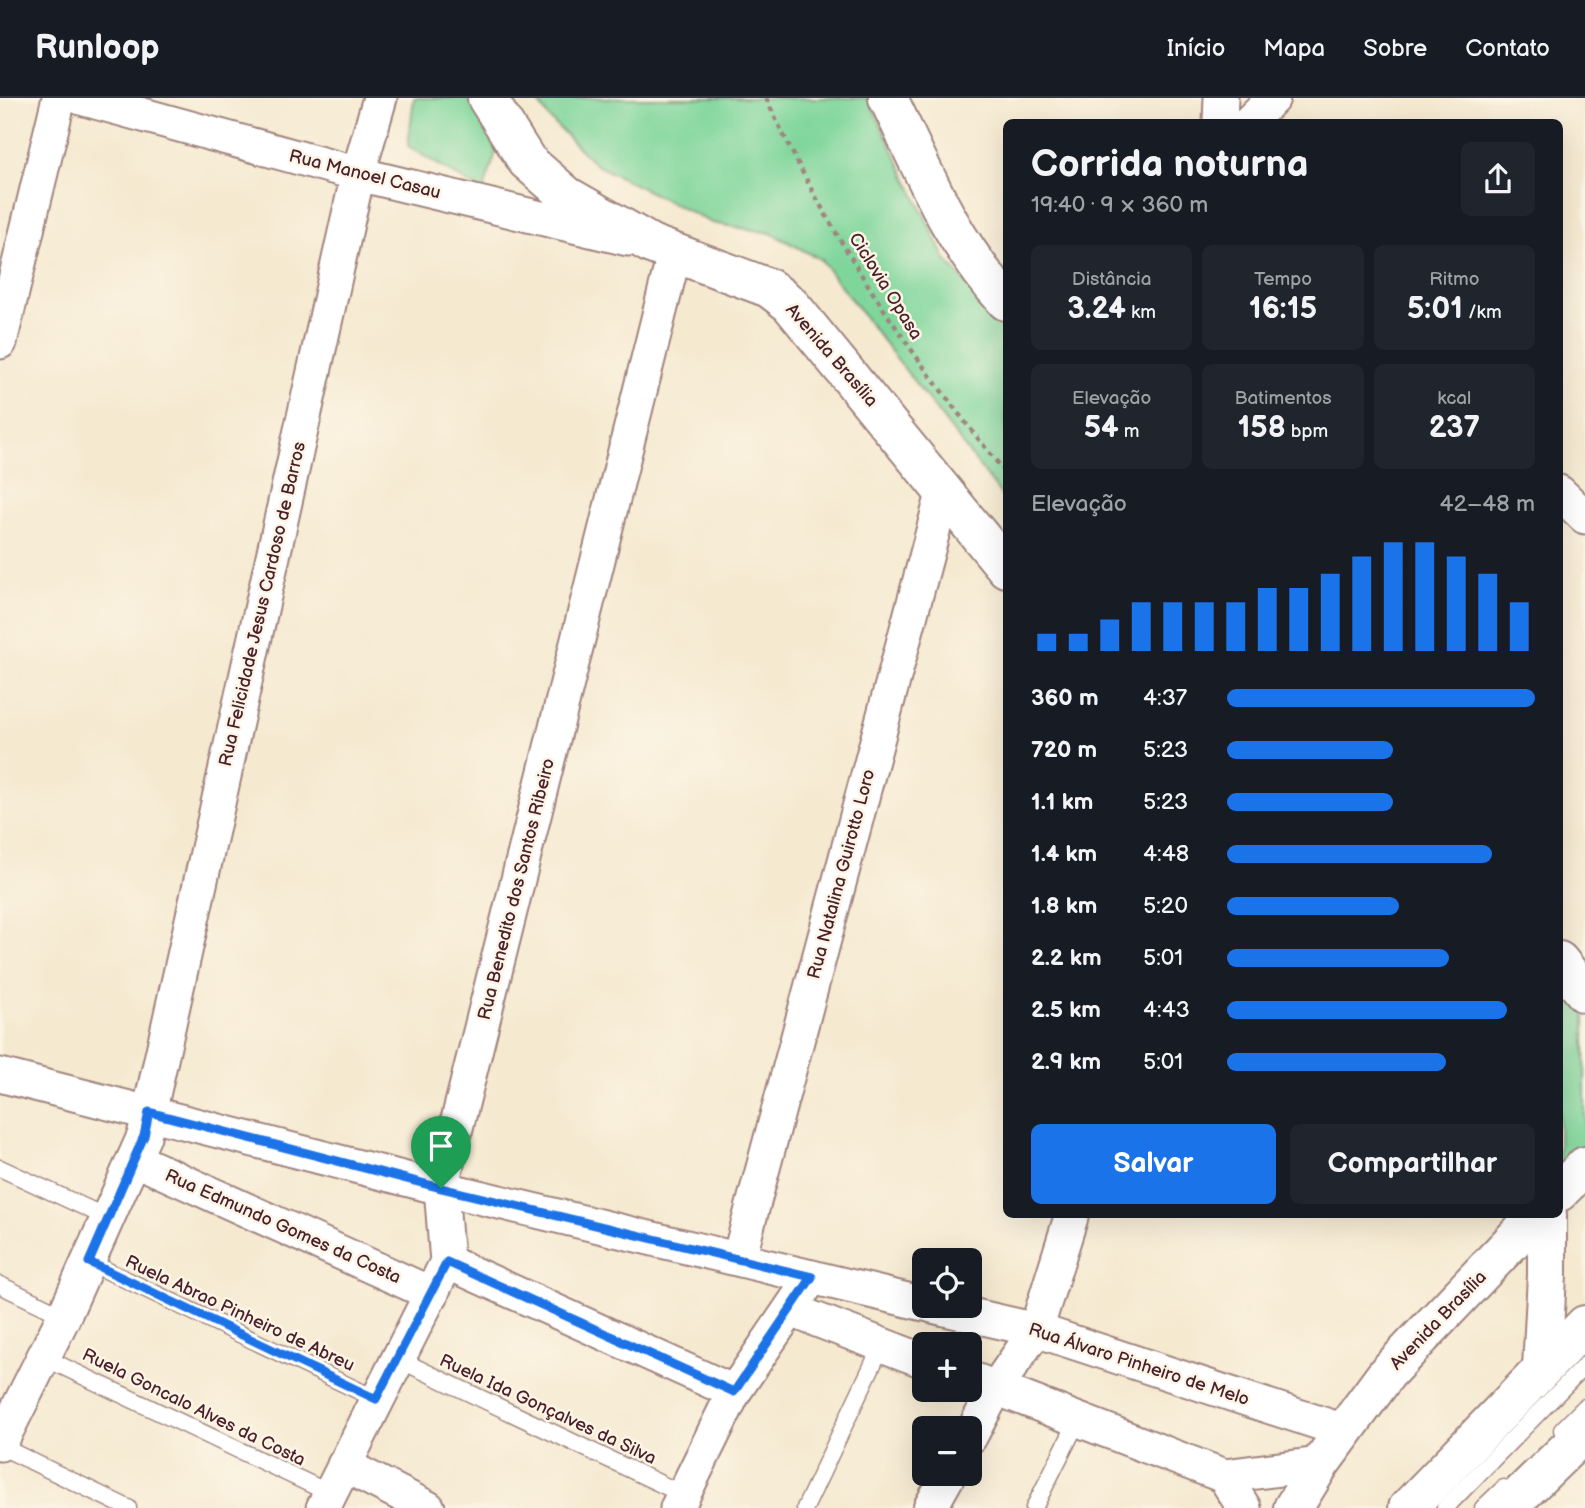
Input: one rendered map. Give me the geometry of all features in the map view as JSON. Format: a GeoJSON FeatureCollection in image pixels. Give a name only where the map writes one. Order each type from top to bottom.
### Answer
{"type":"FeatureCollection","features":[{"type":"Feature","properties":{"kind":"main road","name":"Avenida Brasília"},"geometry":{"type":"LineString","coordinates":[[486,98],[527,161],[567,196],[663,247],[769,288],[790,304],[1003,564]]}},
{"type":"Feature","properties":{"kind":"main road"},"geometry":{"type":"LineString","coordinates":[[888,98],[951,229],[977,270],[1003,298]]}},
{"type":"Feature","properties":{"kind":"main road"},"geometry":{"type":"LineString","coordinates":[[1563,966],[1585,993]]}},
{"type":"Feature","properties":{"kind":"main road"},"geometry":{"type":"LineString","coordinates":[[1563,1188],[1585,1166]]}},
{"type":"Feature","properties":{"kind":"main road","name":"Avenida Brasília"},"geometry":{"type":"LineString","coordinates":[[1293,1508],[1320,1464],[1387,1373],[1534,1218]]}},
{"type":"Feature","properties":{"kind":"main road"},"geometry":{"type":"LineString","coordinates":[[1542,1368],[1547,1275],[1546,1218]]}},
{"type":"Feature","properties":{"kind":"main road"},"geometry":{"type":"LineString","coordinates":[[1408,1508],[1585,1325]]}},
{"type":"Feature","properties":{"kind":"main road"},"geometry":{"type":"LineString","coordinates":[[1507,1508],[1585,1432]]}},
{"type":"Feature","properties":{"kind":"street"},"geometry":{"type":"LineString","coordinates":[[0,342],[59,98]]}},
{"type":"Feature","properties":{"kind":"street","name":"Rua Manoel Casau"},"geometry":{"type":"LineString","coordinates":[[82,98],[358,174],[663,247]]}},
{"type":"Feature","properties":{"kind":"street","name":"Rua Felicidade Jesus Cardoso de Barros"},"geometry":{"type":"LineString","coordinates":[[0,1445],[89,1262],[134,1159],[149,1112],[358,174],[380,98]]}},
{"type":"Feature","properties":{"kind":"street"},"geometry":{"type":"LineString","coordinates":[[1220,119],[1221,98]]}},
{"type":"Feature","properties":{"kind":"street"},"geometry":{"type":"LineString","coordinates":[[1252,119],[1273,98]]}},
{"type":"Feature","properties":{"kind":"street","name":"Rua Benedito dos Santos Ribeiro"},"geometry":{"type":"LineString","coordinates":[[332,1489],[447,1262],[441,1188],[663,247]]}},
{"type":"Feature","properties":{"kind":"street","name":"Rua Natalina Guirotto Loro"},"geometry":{"type":"LineString","coordinates":[[739,1258],[944,490]]}},
{"type":"Feature","properties":{"kind":"street"},"geometry":{"type":"LineString","coordinates":[[1563,496],[1585,517]]}},
{"type":"Feature","properties":{"kind":"street"},"geometry":{"type":"LineString","coordinates":[[0,1074],[441,1188],[912,1301]]}},
{"type":"Feature","properties":{"kind":"street","name":"Rua Edmundo Gomes da Costa"},"geometry":{"type":"LineString","coordinates":[[134,1159],[432,1294]]}},
{"type":"Feature","properties":{"kind":"street"},"geometry":{"type":"LineString","coordinates":[[975,1416],[983,1383],[1036,1330],[1071,1218]]}},
{"type":"Feature","properties":{"kind":"street"},"geometry":{"type":"LineString","coordinates":[[447,1262],[734,1392]]}},
{"type":"Feature","properties":{"kind":"street"},"geometry":{"type":"LineString","coordinates":[[680,1501],[734,1392],[812,1277]]}},
{"type":"Feature","properties":{"kind":"street"},"geometry":{"type":"LineString","coordinates":[[790,1310],[912,1356]]}},
{"type":"Feature","properties":{"kind":"street","name":"Rua Álvaro Pinheiro de Melo"},"geometry":{"type":"LineString","coordinates":[[982,1318],[1036,1330],[1344,1431]]}},
{"type":"Feature","properties":{"kind":"street"},"geometry":{"type":"LineString","coordinates":[[983,1383],[1224,1476],[1320,1464]]}},
{"type":"Feature","properties":{"kind":"street"},"geometry":{"type":"LineString","coordinates":[[1224,1476],[1244,1508]]}},
{"type":"Feature","properties":{"kind":"street"},"geometry":{"type":"LineString","coordinates":[[930,1508],[942,1486]]}},
{"type":"Feature","properties":{"kind":"street"},"geometry":{"type":"LineString","coordinates":[[332,1489],[428,1508]]}},
{"type":"Feature","properties":{"kind":"lane"},"geometry":{"type":"LineString","coordinates":[[0,1168],[108,1218]]}},
{"type":"Feature","properties":{"kind":"lane","name":"Ruela Abrao Pinheiro de Abreu"},"geometry":{"type":"LineString","coordinates":[[89,1262],[376,1399]]}},
{"type":"Feature","properties":{"kind":"lane"},"geometry":{"type":"LineString","coordinates":[[0,1285],[64,1316]]}},
{"type":"Feature","properties":{"kind":"lane"},"geometry":{"type":"LineString","coordinates":[[805,1508],[882,1345]]}},
{"type":"Feature","properties":{"kind":"lane","name":"Ruela Goncalo Alves da Costa"},"geometry":{"type":"LineString","coordinates":[[43,1357],[332,1489]]}},
{"type":"Feature","properties":{"kind":"lane","name":"Ruela Ida Gonçalves da Silva"},"geometry":{"type":"LineString","coordinates":[[398,1359],[680,1501]]}},
{"type":"Feature","properties":{"kind":"lane"},"geometry":{"type":"LineString","coordinates":[[1446,1508],[1585,1365]]}},
{"type":"Feature","properties":{"kind":"lane"},"geometry":{"type":"LineString","coordinates":[[1548,1444],[1585,1407]]}},
{"type":"Feature","properties":{"kind":"lane"},"geometry":{"type":"LineString","coordinates":[[1034,1508],[1078,1420]]}},
{"type":"Feature","properties":{"kind":"lane"},"geometry":{"type":"LineString","coordinates":[[0,1445],[128,1508]]}},
{"type":"Feature","properties":{"kind":"lane"},"geometry":{"type":"LineString","coordinates":[[1483,1508],[1520,1471]]}},
{"type":"Feature","properties":{"kind":"path","name":"Ciclovia Opasa"},"geometry":{"type":"LineString","coordinates":[[766,98],[806,181],[873,297],[946,400],[1003,469]]}},
{"type":"Feature","properties":{"kind":"green space"},"geometry":{"type":"Polygon","coordinates":[[[414,98],[475,98],[500,140],[483,192],[408,146],[414,98]]]}},
{"type":"Feature","properties":{"kind":"green space"},"geometry":{"type":"Polygon","coordinates":[[[535,98],[868,98],[946,260],[1003,326],[1003,497],[820,259],[771,233],[712,223],[596,165],[550,119],[535,98]]]}},
{"type":"Feature","properties":{"kind":"green space"},"geometry":{"type":"Polygon","coordinates":[[[1563,982],[1585,1009],[1585,1190],[1563,1164],[1563,982]]]}},
{"type":"Feature","properties":{"kind":"route"},"geometry":{"type":"LineString","coordinates":[[149,1112],[441,1188],[812,1277],[734,1392],[447,1262],[376,1399],[89,1262],[144,1136],[149,1112]]}}]}
